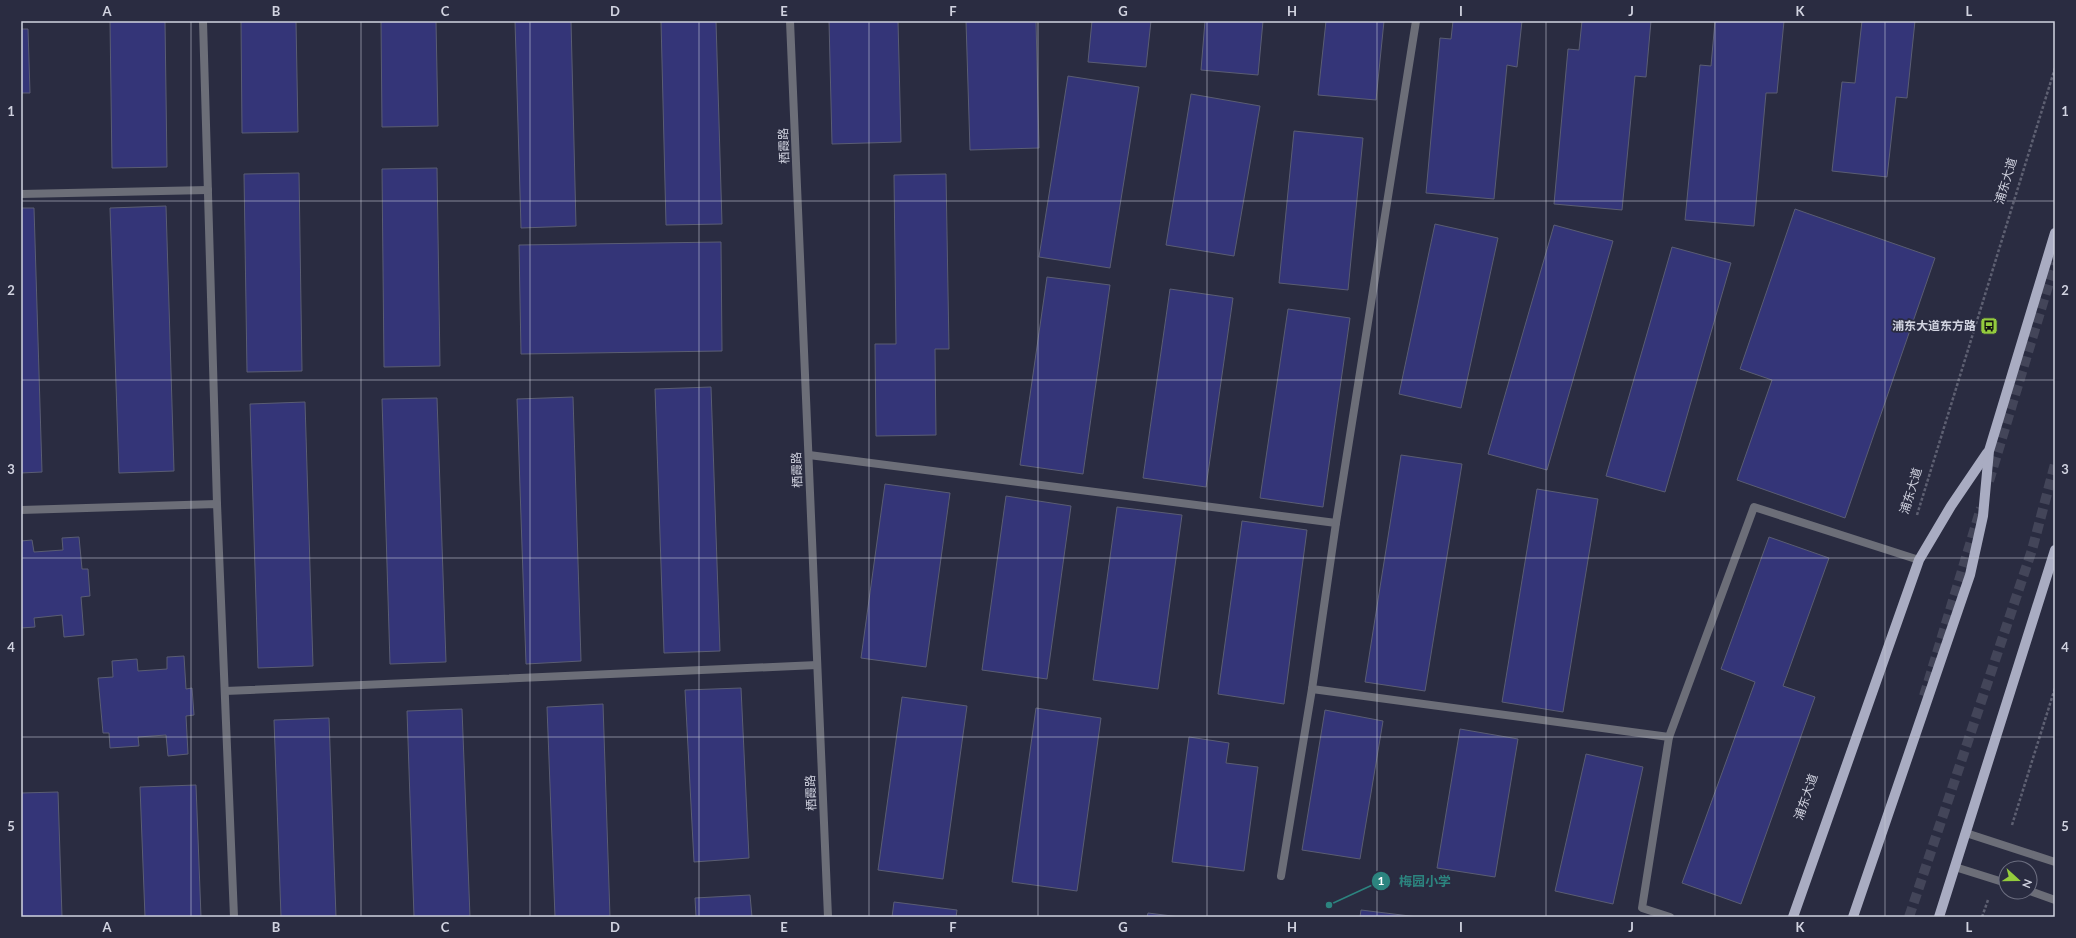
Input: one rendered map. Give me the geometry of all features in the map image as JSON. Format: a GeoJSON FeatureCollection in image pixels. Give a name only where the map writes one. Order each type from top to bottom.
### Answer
{"type":"FeatureCollection","features":[{"type":"Feature","properties":{"kind":"main road"},"geometry":{"type":"LineString","coordinates":[[1853,917],[1970,575],[1983,516],[1988,451],[2055,233]]}},
{"type":"Feature","properties":{"kind":"main road"},"geometry":{"type":"LineString","coordinates":[[1793,917],[1919,560],[1951,506],[1988,451]]}},
{"type":"Feature","properties":{"kind":"main road"},"geometry":{"type":"LineString","coordinates":[[1939,917],[2055,550]]}},
{"type":"Feature","properties":{"kind":"street"},"geometry":{"type":"LineString","coordinates":[[203,21],[216,504],[234,917]]}},
{"type":"Feature","properties":{"kind":"street","name":"栖霞路"},"geometry":{"type":"LineString","coordinates":[[790,21],[828,917]]}},
{"type":"Feature","properties":{"kind":"street"},"geometry":{"type":"LineString","coordinates":[[1281,876],[1312,689],[1336,523],[1416,21]]}},
{"type":"Feature","properties":{"kind":"street"},"geometry":{"type":"LineString","coordinates":[[21,194],[208,190]]}},
{"type":"Feature","properties":{"kind":"street"},"geometry":{"type":"LineString","coordinates":[[808,455],[1336,523]]}},
{"type":"Feature","properties":{"kind":"street"},"geometry":{"type":"LineString","coordinates":[[21,510],[216,504]]}},
{"type":"Feature","properties":{"kind":"street"},"geometry":{"type":"LineString","coordinates":[[1670,917],[1642,908],[1669,737],[1754,507],[1919,560]]}},
{"type":"Feature","properties":{"kind":"street"},"geometry":{"type":"LineString","coordinates":[[225,691],[817,665]]}},
{"type":"Feature","properties":{"kind":"street"},"geometry":{"type":"LineString","coordinates":[[1312,689],[1669,737]]}},
{"type":"Feature","properties":{"kind":"street"},"geometry":{"type":"LineString","coordinates":[[1966,833],[2055,862]]}},
{"type":"Feature","properties":{"kind":"street"},"geometry":{"type":"LineString","coordinates":[[1955,867],[1998,880]]}},
{"type":"Feature","properties":{"kind":"street"},"geometry":{"type":"LineString","coordinates":[[2038,894],[2055,900]]}},
{"type":"Feature","properties":{"kind":"path","name":"浦东大道"},"geometry":{"type":"LineString","coordinates":[[1916,519],[2055,68]]}},
{"type":"Feature","properties":{"kind":"path"},"geometry":{"type":"LineString","coordinates":[[2005,846],[2055,688]]}},
{"type":"Feature","properties":{"kind":"path"},"geometry":{"type":"LineString","coordinates":[[1982,917],[1994,879]]}},
{"type":"Feature","properties":{"kind":"building"},"geometry":{"type":"Polygon","coordinates":[[[110,21],[165,21],[167,167],[112,168],[110,21]]]}},
{"type":"Feature","properties":{"kind":"building"},"geometry":{"type":"Polygon","coordinates":[[[241,21],[296,21],[298,132],[242,133],[241,21]]]}},
{"type":"Feature","properties":{"kind":"building"},"geometry":{"type":"Polygon","coordinates":[[[381,21],[436,21],[438,126],[382,127],[381,21]]]}},
{"type":"Feature","properties":{"kind":"building"},"geometry":{"type":"Polygon","coordinates":[[[515,21],[571,21],[576,226],[521,228],[515,21]]]}},
{"type":"Feature","properties":{"kind":"building"},"geometry":{"type":"Polygon","coordinates":[[[661,21],[716,21],[722,224],[666,225],[661,21]]]}},
{"type":"Feature","properties":{"kind":"building"},"geometry":{"type":"Polygon","coordinates":[[[829,21],[898,21],[901,142],[832,144],[829,21]]]}},
{"type":"Feature","properties":{"kind":"building"},"geometry":{"type":"Polygon","coordinates":[[[966,21],[1036,21],[1039,148],[970,150],[966,21]]]}},
{"type":"Feature","properties":{"kind":"building"},"geometry":{"type":"Polygon","coordinates":[[[1092,21],[1151,21],[1146,67],[1088,62],[1092,21]]]}},
{"type":"Feature","properties":{"kind":"building"},"geometry":{"type":"Polygon","coordinates":[[[1205,21],[1263,21],[1258,75],[1201,70],[1205,21]]]}},
{"type":"Feature","properties":{"kind":"building"},"geometry":{"type":"Polygon","coordinates":[[[1326,21],[1384,21],[1376,100],[1318,95],[1326,21]]]}},
{"type":"Feature","properties":{"kind":"building"},"geometry":{"type":"Polygon","coordinates":[[[1453,21],[1522,21],[1517,67],[1507,65],[1494,199],[1426,193],[1440,38],[1451,39],[1453,21]]]}},
{"type":"Feature","properties":{"kind":"building"},"geometry":{"type":"Polygon","coordinates":[[[1582,21],[1651,21],[1646,77],[1635,76],[1622,210],[1554,204],[1568,49],[1579,50],[1582,21]]]}},
{"type":"Feature","properties":{"kind":"building"},"geometry":{"type":"Polygon","coordinates":[[[1715,21],[1784,21],[1777,93],[1766,93],[1754,226],[1685,220],[1700,65],[1711,66],[1715,21]]]}},
{"type":"Feature","properties":{"kind":"building"},"geometry":{"type":"Polygon","coordinates":[[[1862,21],[1915,21],[1907,98],[1896,97],[1887,177],[1832,171],[1842,82],[1855,83],[1862,21]]]}},
{"type":"Feature","properties":{"kind":"building"},"geometry":{"type":"Polygon","coordinates":[[[21,29],[28,29],[30,93],[21,93],[21,29]]]}},
{"type":"Feature","properties":{"kind":"building"},"geometry":{"type":"Polygon","coordinates":[[[1068,76],[1139,87],[1110,268],[1039,257],[1068,76]]]}},
{"type":"Feature","properties":{"kind":"building"},"geometry":{"type":"Polygon","coordinates":[[[1191,94],[1260,106],[1234,256],[1166,245],[1191,94]]]}},
{"type":"Feature","properties":{"kind":"building"},"geometry":{"type":"Polygon","coordinates":[[[1294,131],[1363,138],[1348,290],[1279,283],[1294,131]]]}},
{"type":"Feature","properties":{"kind":"building"},"geometry":{"type":"Polygon","coordinates":[[[437,168],[440,366],[384,367],[382,169],[437,168]]]}},
{"type":"Feature","properties":{"kind":"building"},"geometry":{"type":"Polygon","coordinates":[[[299,173],[302,371],[247,372],[244,174],[299,173]]]}},
{"type":"Feature","properties":{"kind":"building"},"geometry":{"type":"Polygon","coordinates":[[[946,174],[949,349],[935,349],[936,435],[876,436],[875,344],[896,344],[894,175],[946,174]]]}},
{"type":"Feature","properties":{"kind":"building"},"geometry":{"type":"Polygon","coordinates":[[[166,206],[174,471],[119,473],[110,208],[166,206]]]}},
{"type":"Feature","properties":{"kind":"building"},"geometry":{"type":"Polygon","coordinates":[[[21,208],[34,208],[42,472],[21,473],[21,208]]]}},
{"type":"Feature","properties":{"kind":"building"},"geometry":{"type":"Polygon","coordinates":[[[1795,209],[1935,258],[1845,518],[1737,480],[1772,380],[1740,369],[1795,209]]]}},
{"type":"Feature","properties":{"kind":"building"},"geometry":{"type":"Polygon","coordinates":[[[1435,224],[1498,238],[1461,408],[1399,394],[1435,224]]]}},
{"type":"Feature","properties":{"kind":"building"},"geometry":{"type":"Polygon","coordinates":[[[1554,225],[1613,241],[1547,470],[1488,454],[1554,225]]]}},
{"type":"Feature","properties":{"kind":"building"},"geometry":{"type":"Polygon","coordinates":[[[721,242],[722,351],[521,354],[519,245],[721,242]]]}},
{"type":"Feature","properties":{"kind":"building"},"geometry":{"type":"Polygon","coordinates":[[[1672,247],[1731,263],[1665,492],[1606,476],[1672,247]]]}},
{"type":"Feature","properties":{"kind":"building"},"geometry":{"type":"Polygon","coordinates":[[[1047,277],[1110,285],[1083,474],[1020,465],[1047,277]]]}},
{"type":"Feature","properties":{"kind":"building"},"geometry":{"type":"Polygon","coordinates":[[[1170,289],[1233,298],[1206,487],[1143,478],[1170,289]]]}},
{"type":"Feature","properties":{"kind":"building"},"geometry":{"type":"Polygon","coordinates":[[[1288,309],[1350,318],[1323,507],[1260,498],[1288,309]]]}},
{"type":"Feature","properties":{"kind":"building"},"geometry":{"type":"Polygon","coordinates":[[[711,387],[720,651],[664,653],[655,389],[711,387]]]}},
{"type":"Feature","properties":{"kind":"building"},"geometry":{"type":"Polygon","coordinates":[[[573,397],[581,661],[526,664],[517,399],[573,397]]]}},
{"type":"Feature","properties":{"kind":"building"},"geometry":{"type":"Polygon","coordinates":[[[437,398],[446,662],[390,664],[382,399],[437,398]]]}},
{"type":"Feature","properties":{"kind":"building"},"geometry":{"type":"Polygon","coordinates":[[[305,402],[313,666],[258,668],[250,404],[305,402]]]}},
{"type":"Feature","properties":{"kind":"building"},"geometry":{"type":"Polygon","coordinates":[[[1401,455],[1462,464],[1425,691],[1365,682],[1401,455]]]}},
{"type":"Feature","properties":{"kind":"building"},"geometry":{"type":"Polygon","coordinates":[[[885,484],[950,493],[926,667],[861,658],[885,484]]]}},
{"type":"Feature","properties":{"kind":"building"},"geometry":{"type":"Polygon","coordinates":[[[1537,489],[1598,499],[1563,712],[1502,702],[1537,489]]]}},
{"type":"Feature","properties":{"kind":"building"},"geometry":{"type":"Polygon","coordinates":[[[1006,496],[1071,506],[1047,679],[982,670],[1006,496]]]}},
{"type":"Feature","properties":{"kind":"building"},"geometry":{"type":"Polygon","coordinates":[[[1117,507],[1182,515],[1158,689],[1093,680],[1117,507]]]}},
{"type":"Feature","properties":{"kind":"building"},"geometry":{"type":"Polygon","coordinates":[[[1242,521],[1307,530],[1284,704],[1218,694],[1242,521]]]}},
{"type":"Feature","properties":{"kind":"building"},"geometry":{"type":"Polygon","coordinates":[[[79,537],[82,569],[88,569],[90,596],[81,597],[84,635],[64,637],[62,615],[34,618],[35,627],[21,628],[21,541],[32,540],[34,552],[63,550],[62,538],[79,537]]]}},
{"type":"Feature","properties":{"kind":"building"},"geometry":{"type":"Polygon","coordinates":[[[1769,537],[1829,558],[1783,686],[1815,697],[1741,904],[1682,883],[1755,682],[1721,669],[1769,537]]]}},
{"type":"Feature","properties":{"kind":"building"},"geometry":{"type":"Polygon","coordinates":[[[184,656],[186,689],[192,688],[194,715],[186,716],[188,754],[168,756],[166,735],[138,737],[139,746],[110,748],[109,733],[103,733],[98,678],[113,677],[112,661],[137,659],[138,671],[167,669],[167,657],[184,656]]]}},
{"type":"Feature","properties":{"kind":"building"},"geometry":{"type":"Polygon","coordinates":[[[741,688],[749,858],[694,862],[685,690],[741,688]]]}},
{"type":"Feature","properties":{"kind":"building"},"geometry":{"type":"Polygon","coordinates":[[[902,697],[967,706],[943,879],[878,870],[902,697]]]}},
{"type":"Feature","properties":{"kind":"building"},"geometry":{"type":"Polygon","coordinates":[[[603,704],[610,917],[555,917],[547,707],[603,704]]]}},
{"type":"Feature","properties":{"kind":"building"},"geometry":{"type":"Polygon","coordinates":[[[1036,708],[1101,718],[1077,891],[1012,882],[1036,708]]]}},
{"type":"Feature","properties":{"kind":"building"},"geometry":{"type":"Polygon","coordinates":[[[462,709],[470,917],[414,917],[407,711],[462,709]]]}},
{"type":"Feature","properties":{"kind":"building"},"geometry":{"type":"Polygon","coordinates":[[[1325,710],[1383,721],[1360,859],[1302,850],[1325,710]]]}},
{"type":"Feature","properties":{"kind":"building"},"geometry":{"type":"Polygon","coordinates":[[[329,718],[336,917],[281,917],[274,720],[329,718]]]}},
{"type":"Feature","properties":{"kind":"building"},"geometry":{"type":"Polygon","coordinates":[[[1460,729],[1518,739],[1495,877],[1437,868],[1460,729]]]}},
{"type":"Feature","properties":{"kind":"building"},"geometry":{"type":"Polygon","coordinates":[[[1189,737],[1229,743],[1226,763],[1258,767],[1244,871],[1172,862],[1189,737]]]}},
{"type":"Feature","properties":{"kind":"building"},"geometry":{"type":"Polygon","coordinates":[[[1586,754],[1643,767],[1613,904],[1555,891],[1586,754]]]}},
{"type":"Feature","properties":{"kind":"building"},"geometry":{"type":"Polygon","coordinates":[[[196,785],[201,917],[145,917],[140,787],[196,785]]]}},
{"type":"Feature","properties":{"kind":"building"},"geometry":{"type":"Polygon","coordinates":[[[58,792],[62,917],[21,917],[21,793],[58,792]]]}},
{"type":"Feature","properties":{"kind":"building"},"geometry":{"type":"Polygon","coordinates":[[[750,895],[752,917],[696,917],[695,898],[750,895]]]}},
{"type":"Feature","properties":{"kind":"building"},"geometry":{"type":"Polygon","coordinates":[[[894,902],[957,910],[956,917],[892,917],[894,902]]]}},
{"type":"Feature","properties":{"kind":"building"},"geometry":{"type":"Polygon","coordinates":[[[1361,910],[1418,917],[1360,917],[1361,910]]]}},
{"type":"Feature","properties":{"kind":"building"},"geometry":{"type":"Polygon","coordinates":[[[1148,913],[1180,917],[1147,917],[1148,913]]]}},
{"type":"Feature","properties":{"kind":"tunnel"},"geometry":{"type":"LineString","coordinates":[[1989,481],[2055,263]]}},
{"type":"Feature","properties":{"kind":"tunnel"},"geometry":{"type":"LineString","coordinates":[[1909,917],[2032,550],[2055,464]]}},
{"type":"Feature","properties":{"kind":"tunnel"},"geometry":{"type":"LineString","coordinates":[[1924,696],[1981,508]]}},
{"type":"Feature","properties":{"kind":"place","name":"浦东大道东方路"},"geometry":{"type":"Point","coordinates":[1989,326]}},
{"type":"Feature","properties":{"kind":"place","name":"梅园小学"},"geometry":{"type":"Point","coordinates":[1329,905]}}]}
